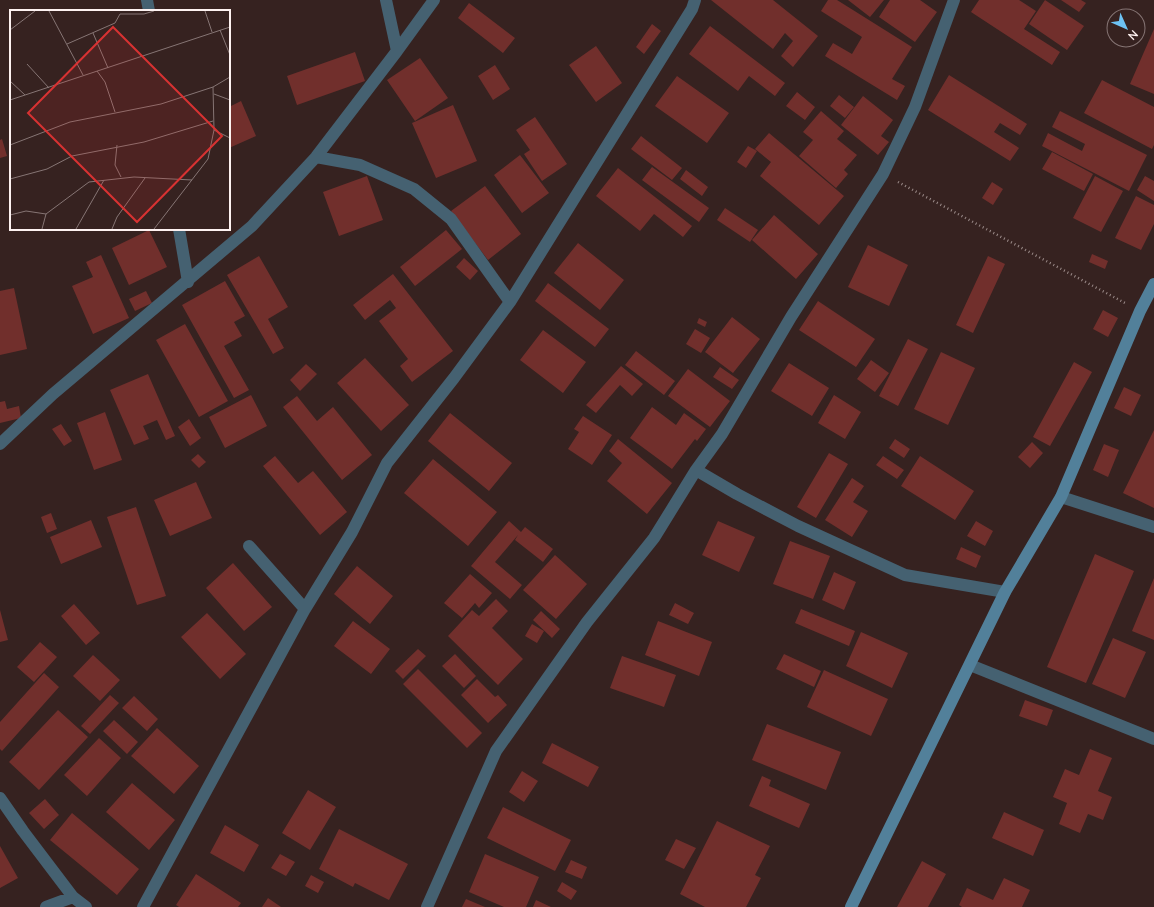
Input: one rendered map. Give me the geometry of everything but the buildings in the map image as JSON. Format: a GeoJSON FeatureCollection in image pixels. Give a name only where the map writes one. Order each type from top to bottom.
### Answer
{"type":"FeatureCollection","features":[{"type":"Feature","properties":{"kind":"main road"},"geometry":{"type":"LineString","coordinates":[[851,907],[1005,592],[1060,497],[1140,311],[1154,284]]}},
{"type":"Feature","properties":{"kind":"street"},"geometry":{"type":"LineString","coordinates":[[147,0],[149,10]]}},
{"type":"Feature","properties":{"kind":"street"},"geometry":{"type":"LineString","coordinates":[[386,0],[397,51]]}},
{"type":"Feature","properties":{"kind":"street"},"geometry":{"type":"LineString","coordinates":[[0,444],[53,394],[188,282],[252,226],[316,157],[434,0]]}},
{"type":"Feature","properties":{"kind":"street"},"geometry":{"type":"LineString","coordinates":[[143,907],[305,609],[352,532],[387,463],[454,378],[510,302],[681,28],[696,0]]}},
{"type":"Feature","properties":{"kind":"street"},"geometry":{"type":"LineString","coordinates":[[427,907],[496,751],[587,622],[654,538],[696,470],[722,434],[791,317],[882,174],[915,107],[954,0]]}},
{"type":"Feature","properties":{"kind":"street"},"geometry":{"type":"LineString","coordinates":[[316,157],[360,165],[414,189],[451,219],[510,302]]}},
{"type":"Feature","properties":{"kind":"street"},"geometry":{"type":"LineString","coordinates":[[179,230],[188,282]]}},
{"type":"Feature","properties":{"kind":"street"},"geometry":{"type":"LineString","coordinates":[[696,470],[737,494],[798,526],[905,575],[1005,592]]}},
{"type":"Feature","properties":{"kind":"street"},"geometry":{"type":"LineString","coordinates":[[1060,497],[1154,527]]}},
{"type":"Feature","properties":{"kind":"street"},"geometry":{"type":"LineString","coordinates":[[249,546],[305,609]]}},
{"type":"Feature","properties":{"kind":"street"},"geometry":{"type":"LineString","coordinates":[[970,665],[1154,739]]}},
{"type":"Feature","properties":{"kind":"street"},"geometry":{"type":"LineString","coordinates":[[0,798],[23,832],[73,897],[86,907]]}},
{"type":"Feature","properties":{"kind":"street"},"geometry":{"type":"LineString","coordinates":[[46,907],[73,897]]}},
{"type":"Feature","properties":{"kind":"path"},"geometry":{"type":"LineString","coordinates":[[882,174],[1140,311]]}}]}
